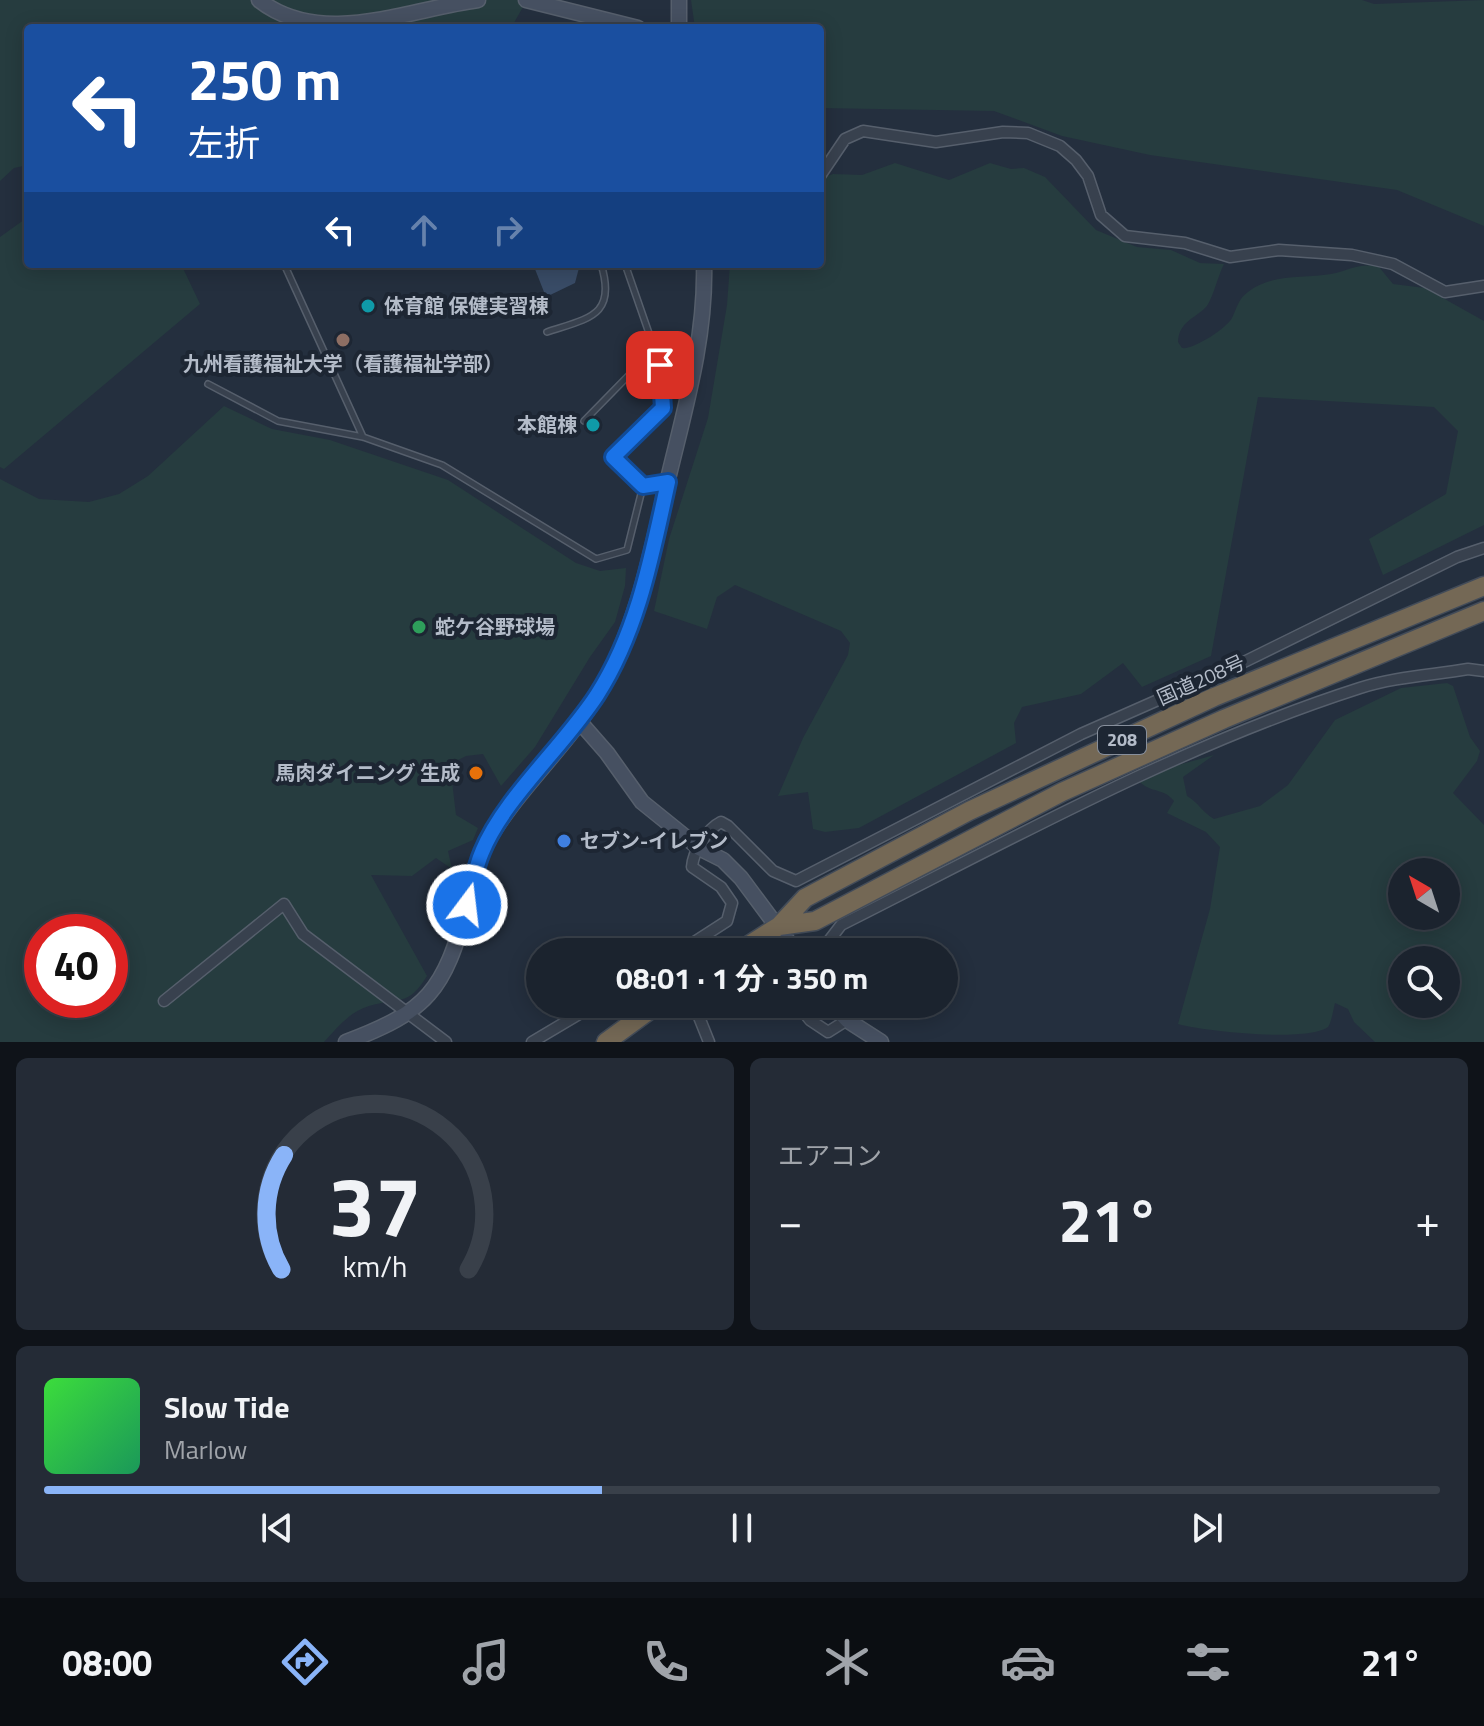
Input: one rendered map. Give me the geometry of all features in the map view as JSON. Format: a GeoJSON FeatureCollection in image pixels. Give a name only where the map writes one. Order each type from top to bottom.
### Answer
{"type":"FeatureCollection","features":[{"type":"Feature","properties":{"kind":"highway","name":"国道208号"},"geometry":{"type":"LineString","coordinates":[[760,938],[779,926],[805,898],[969,811],[1214,697],[1484,586]]}},
{"type":"Feature","properties":{"kind":"highway","name":"国道208号"},"geometry":{"type":"LineString","coordinates":[[779,926],[815,921],[1062,792],[1224,719],[1484,611]]}},
{"type":"Feature","properties":{"kind":"highway"},"geometry":{"type":"LineString","coordinates":[[606,1042],[639,1018]]}},
{"type":"Feature","properties":{"kind":"street"},"geometry":{"type":"LineString","coordinates":[[259,0],[293,18],[316,24]]}},
{"type":"Feature","properties":{"kind":"street"},"geometry":{"type":"LineString","coordinates":[[346,24],[478,0]]}},
{"type":"Feature","properties":{"kind":"street"},"geometry":{"type":"LineString","coordinates":[[526,0],[622,24]]}},
{"type":"Feature","properties":{"kind":"street"},"geometry":{"type":"LineString","coordinates":[[679,0],[679,24]]}},
{"type":"Feature","properties":{"kind":"street"},"geometry":{"type":"LineString","coordinates":[[824,170],[845,139],[863,131],[936,142],[1003,132],[1028,133],[1060,146],[1076,160],[1088,176],[1101,215],[1125,236],[1185,243],[1230,257],[1279,250],[1352,255],[1393,264],[1445,292],[1484,286]]}},
{"type":"Feature","properties":{"kind":"street"},"geometry":{"type":"LineString","coordinates":[[346,1042],[411,1013],[453,958],[482,852],[500,821],[599,692],[632,625],[649,572],[691,386],[702,320],[704,268]]}},
{"type":"Feature","properties":{"kind":"street"},"geometry":{"type":"LineString","coordinates":[[701,938],[727,921],[732,903],[721,887],[692,867],[712,826],[721,822],[773,871],[796,881],[1081,734],[1244,662],[1457,557],[1484,548]]}},
{"type":"Feature","properties":{"kind":"street"},"geometry":{"type":"LineString","coordinates":[[831,938],[841,925],[1076,807],[1242,731],[1364,686],[1468,669],[1484,671]]}},
{"type":"Feature","properties":{"kind":"street"},"geometry":{"type":"LineString","coordinates":[[579,721],[642,802],[699,848],[723,860],[787,938]]}},
{"type":"Feature","properties":{"kind":"street"},"geometry":{"type":"LineString","coordinates":[[164,1001],[284,904],[303,934],[446,1042]]}},
{"type":"Feature","properties":{"kind":"street"},"geometry":{"type":"LineString","coordinates":[[532,1042],[572,1018]]}},
{"type":"Feature","properties":{"kind":"street"},"geometry":{"type":"LineString","coordinates":[[699,1018],[709,1042]]}},
{"type":"Feature","properties":{"kind":"street"},"geometry":{"type":"LineString","coordinates":[[808,1018],[828,1032],[847,1020],[881,1042]]}},
{"type":"Feature","properties":{"kind":"lane"},"geometry":{"type":"LineString","coordinates":[[286,268],[363,437]]}},
{"type":"Feature","properties":{"kind":"lane"},"geometry":{"type":"LineString","coordinates":[[547,332],[593,316],[606,302],[608,286],[602,268]]}},
{"type":"Feature","properties":{"kind":"lane"},"geometry":{"type":"LineString","coordinates":[[626,268],[660,365],[663,408],[613,457],[643,486]]}},
{"type":"Feature","properties":{"kind":"lane"},"geometry":{"type":"LineString","coordinates":[[584,421],[632,372],[660,365]]}},
{"type":"Feature","properties":{"kind":"lane"},"geometry":{"type":"LineString","coordinates":[[208,384],[278,421],[363,437],[442,465],[596,559],[627,550],[643,486]]}},
{"type":"Feature","properties":{"kind":"lane"},"geometry":{"type":"LineString","coordinates":[[643,486],[668,482]]}},
{"type":"Feature","properties":{"kind":"green space"},"geometry":{"type":"Polygon","coordinates":[[[0,0],[527,0],[513,24],[24,24],[24,166],[14,168],[0,181],[0,0]]]}},
{"type":"Feature","properties":{"kind":"green space"},"geometry":{"type":"Polygon","coordinates":[[[691,0],[1362,0],[1374,4],[1484,0],[1484,226],[1397,190],[1150,155],[1062,136],[994,111],[824,108],[824,24],[694,24],[691,0]]]}},
{"type":"Feature","properties":{"kind":"green space"},"geometry":{"type":"Polygon","coordinates":[[[895,163],[949,180],[990,163],[1011,169],[1024,168],[1045,177],[1096,230],[1137,247],[1171,250],[1200,263],[1224,264],[1208,304],[1181,330],[1178,342],[1182,348],[1209,338],[1224,327],[1242,298],[1257,286],[1277,279],[1331,274],[1366,266],[1379,267],[1393,284],[1425,288],[1484,321],[1484,525],[1383,575],[1369,539],[1446,494],[1458,431],[1434,407],[1258,397],[1211,656],[1142,687],[1123,663],[1081,694],[1022,707],[1014,723],[1016,743],[859,828],[825,832],[813,829],[808,792],[778,796],[803,738],[848,655],[850,643],[841,631],[735,585],[717,597],[707,629],[654,611],[669,539],[708,418],[727,305],[730,268],[824,268],[824,177],[833,174],[862,175],[895,163]]]}},
{"type":"Feature","properties":{"kind":"green space"},"geometry":{"type":"Polygon","coordinates":[[[24,220],[24,268],[183,268],[200,304],[4,469],[0,467],[0,237],[24,220]]]}},
{"type":"Feature","properties":{"kind":"green space"},"geometry":{"type":"Polygon","coordinates":[[[224,406],[272,429],[330,440],[448,480],[576,563],[600,571],[626,568],[625,586],[615,622],[535,747],[501,786],[483,754],[466,756],[450,764],[456,815],[478,828],[473,840],[448,851],[452,869],[436,858],[412,876],[371,875],[427,976],[408,997],[355,1012],[324,1042],[0,1042],[0,479],[39,499],[89,502],[119,494],[148,476],[224,406]]]}},
{"type":"Feature","properties":{"kind":"green space"},"geometry":{"type":"Polygon","coordinates":[[[1447,683],[1453,686],[1470,737],[1480,751],[1477,761],[1453,793],[1484,825],[1484,1042],[1375,1042],[1354,1022],[1348,1009],[1335,1003],[1328,1027],[1317,1032],[1280,1035],[1211,1030],[1178,1024],[1210,909],[1220,847],[1206,832],[1167,813],[1174,801],[1170,797],[1140,782],[1175,766],[1214,755],[1183,777],[1187,796],[1214,819],[1260,806],[1288,785],[1335,720],[1401,688],[1447,683]]]}},
{"type":"Feature","properties":{"kind":"water"},"geometry":{"type":"Polygon","coordinates":[[[535,268],[579,268],[575,283],[546,297],[535,268]]]}},
{"type":"Feature","properties":{"kind":"place","name":"体育館 保健実習棟"},"geometry":{"type":"Point","coordinates":[368,306]}},
{"type":"Feature","properties":{"kind":"place","name":"九州看護福祉大学（看護福祉学部）"},"geometry":{"type":"Point","coordinates":[343,340]}},
{"type":"Feature","properties":{"kind":"place","name":"本館棟"},"geometry":{"type":"Point","coordinates":[593,425]}},
{"type":"Feature","properties":{"kind":"place","name":"蛇ケ谷野球場"},"geometry":{"type":"Point","coordinates":[419,627]}},
{"type":"Feature","properties":{"kind":"place","name":"馬肉ダイニング 生成"},"geometry":{"type":"Point","coordinates":[476,773]}},
{"type":"Feature","properties":{"kind":"place","name":"セブン-イレブン"},"geometry":{"type":"Point","coordinates":[564,841]}},
{"type":"Feature","properties":{"kind":"route"},"geometry":{"type":"LineString","coordinates":[[467,905],[482,852],[500,821],[599,692],[632,625],[649,572],[668,482],[643,486],[613,457],[663,408],[660,365]]}}]}
